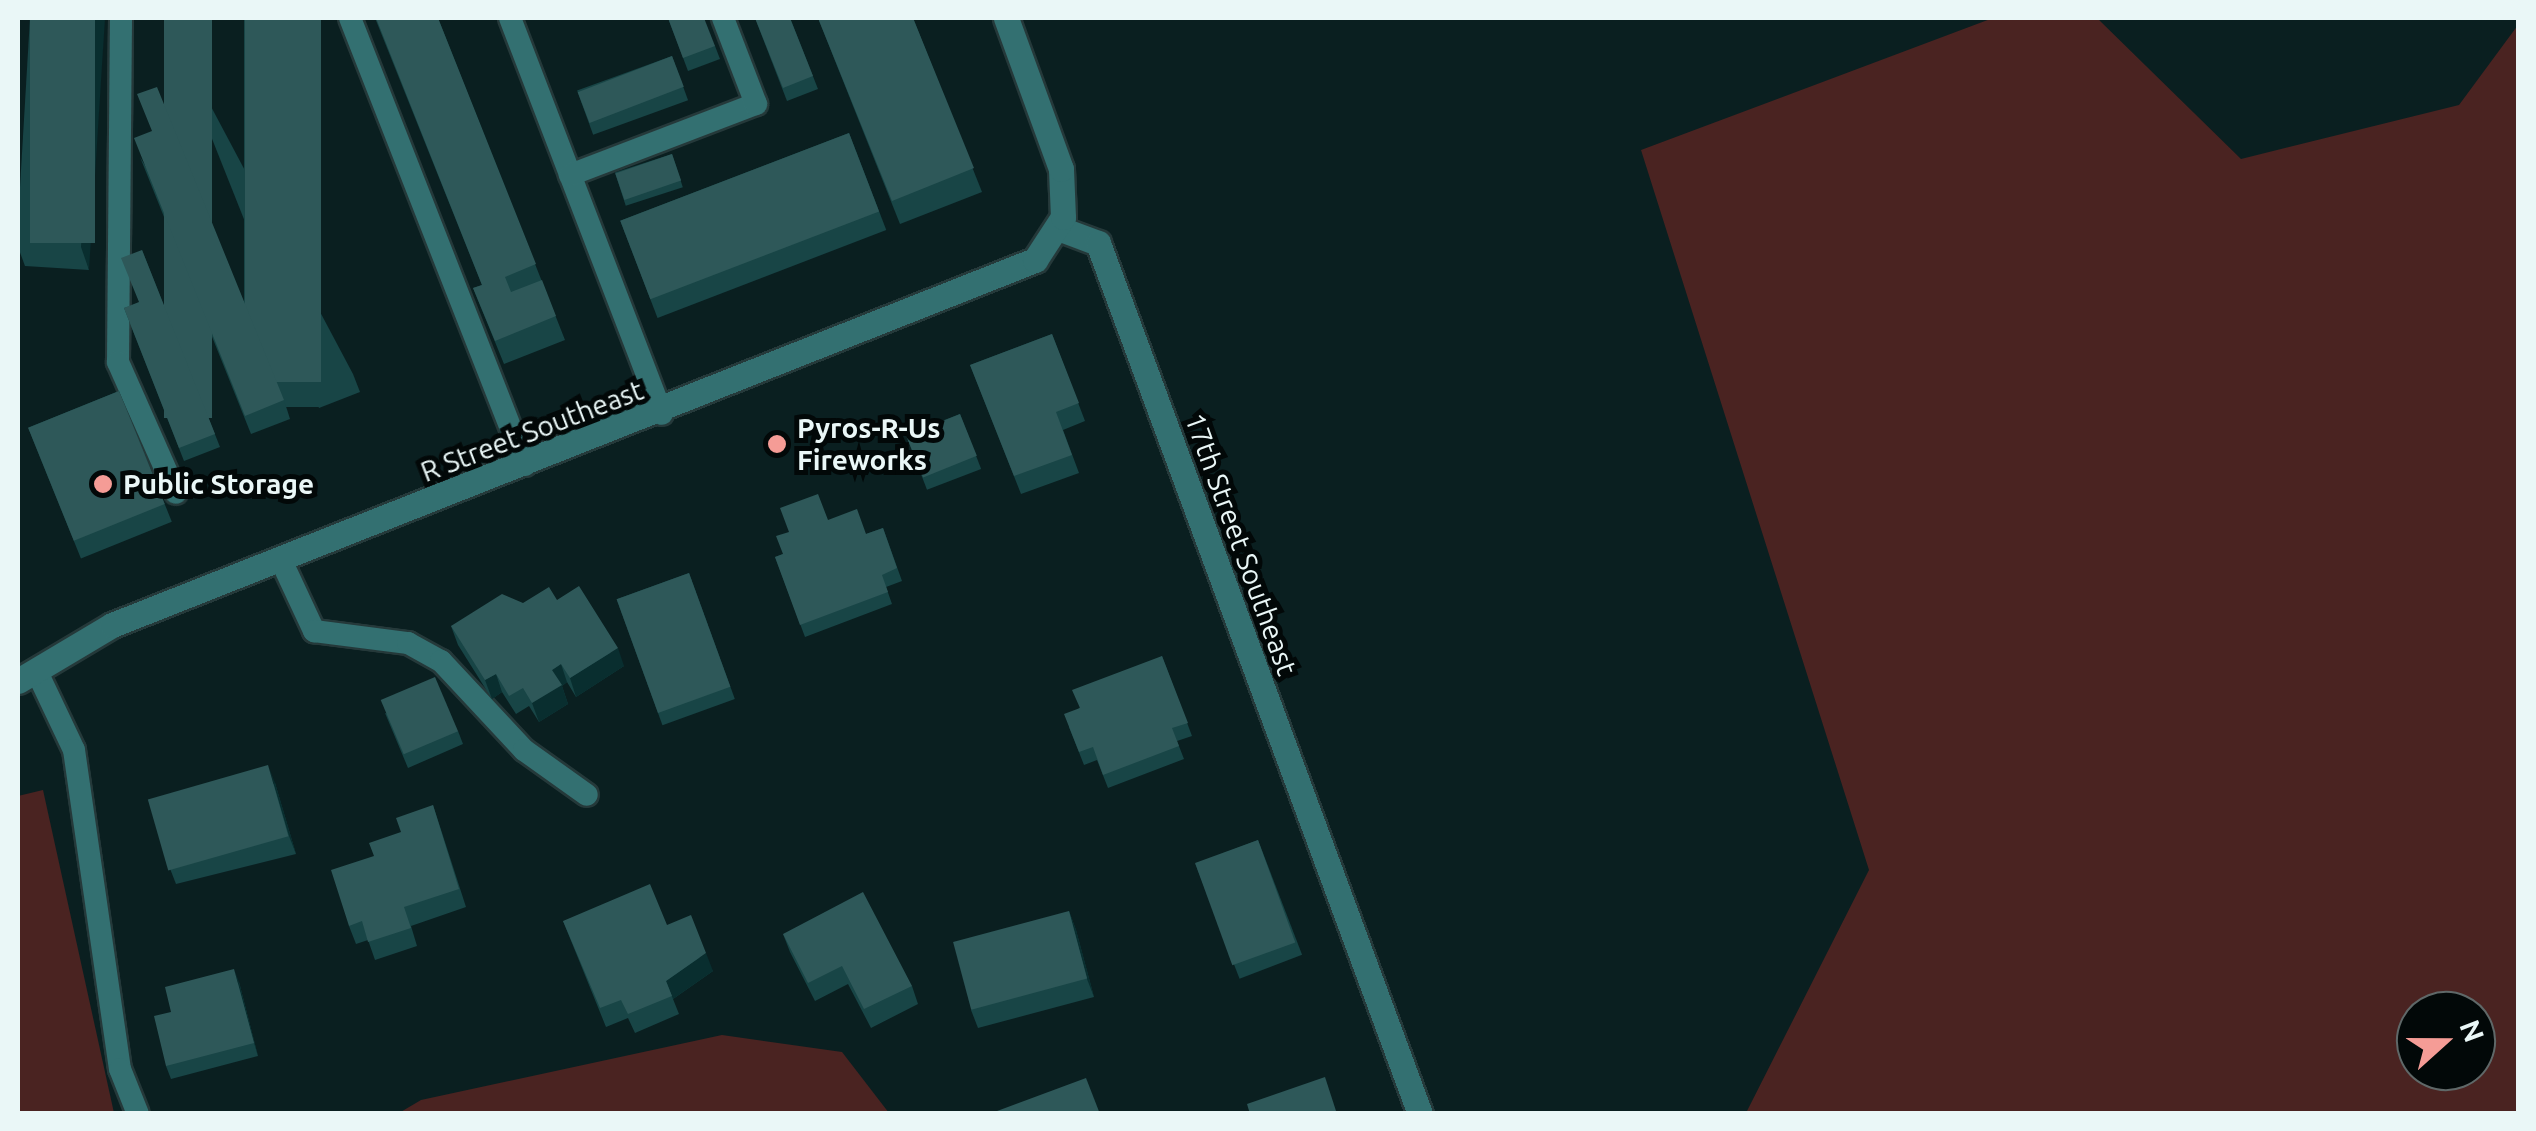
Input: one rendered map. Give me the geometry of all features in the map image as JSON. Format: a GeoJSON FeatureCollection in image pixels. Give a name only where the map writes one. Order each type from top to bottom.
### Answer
{"type":"FeatureCollection","features":[{"type":"Feature","properties":{"kind":"street"},"geometry":{"type":"LineString","coordinates":[[1006,18],[1051,128],[1063,196],[1058,228]]}},
{"type":"Feature","properties":{"kind":"street","name":"R Street Southeast"},"geometry":{"type":"LineString","coordinates":[[27,676],[112,625],[985,288],[1035,260],[1058,228]]}},
{"type":"Feature","properties":{"kind":"street","name":"17th Street Southeast"},"geometry":{"type":"LineString","coordinates":[[1058,228],[1098,243],[1420,1114]]}},
{"type":"Feature","properties":{"kind":"lane"},"geometry":{"type":"LineString","coordinates":[[121,18],[118,362],[176,494]]}},
{"type":"Feature","properties":{"kind":"lane"},"geometry":{"type":"LineString","coordinates":[[350,18],[525,466]]}},
{"type":"Feature","properties":{"kind":"lane"},"geometry":{"type":"LineString","coordinates":[[510,18],[662,414]]}},
{"type":"Feature","properties":{"kind":"lane"},"geometry":{"type":"LineString","coordinates":[[570,175],[756,104],[722,18]]}},
{"type":"Feature","properties":{"kind":"lane"},"geometry":{"type":"LineString","coordinates":[[280,558],[314,631],[408,642],[441,661],[524,750],[586,795]]}},
{"type":"Feature","properties":{"kind":"lane"},"geometry":{"type":"LineString","coordinates":[[27,676],[74,750],[120,1069],[138,1114]]}},
{"type":"Feature","properties":{"kind":"shaded area"},"geometry":{"type":"Polygon","coordinates":[[[1993,18],[2097,18],[2241,159],[2459,105],[2518,25],[2518,1113],[1746,1113],[1869,870],[1641,150],[1993,18]]]}},
{"type":"Feature","properties":{"kind":"shaded area"},"geometry":{"type":"Polygon","coordinates":[[[43,790],[114,1113],[18,1113],[18,796],[43,790]]]}},
{"type":"Feature","properties":{"kind":"shaded area"},"geometry":{"type":"Polygon","coordinates":[[[722,1035],[842,1052],[889,1113],[399,1113],[421,1100],[722,1035]]]}},
{"type":"Feature","properties":{"kind":"building"},"geometry":{"type":"Polygon","coordinates":[[[30,18],[95,18],[95,243],[30,243],[30,18]]]}},
{"type":"Feature","properties":{"kind":"building"},"geometry":{"type":"Polygon","coordinates":[[[164,18],[212,18],[212,418],[164,418],[164,18]]]}},
{"type":"Feature","properties":{"kind":"building"},"geometry":{"type":"Polygon","coordinates":[[[245,18],[321,18],[321,382],[245,382],[245,18]]]}},
{"type":"Feature","properties":{"kind":"building"},"geometry":{"type":"Polygon","coordinates":[[[376,18],[438,18],[536,264],[505,277],[511,292],[542,280],[556,316],[495,341],[473,288],[482,285],[376,18]]]}},
{"type":"Feature","properties":{"kind":"building"},"geometry":{"type":"Polygon","coordinates":[[[668,18],[704,18],[715,46],[683,58],[668,18]]]}},
{"type":"Feature","properties":{"kind":"building"},"geometry":{"type":"Polygon","coordinates":[[[755,18],[790,18],[813,76],[783,88],[755,18]]]}},
{"type":"Feature","properties":{"kind":"building"},"geometry":{"type":"Polygon","coordinates":[[[818,18],[913,18],[974,168],[892,201],[818,18]]]}},
{"type":"Feature","properties":{"kind":"building"},"geometry":{"type":"Polygon","coordinates":[[[672,56],[684,87],[590,123],[578,92],[672,56]]]}},
{"type":"Feature","properties":{"kind":"building"},"geometry":{"type":"Polygon","coordinates":[[[157,87],[284,400],[245,416],[134,138],[152,131],[137,94],[157,87]]]}},
{"type":"Feature","properties":{"kind":"building"},"geometry":{"type":"Polygon","coordinates":[[[849,133],[879,211],[650,299],[620,221],[849,133]]]}},
{"type":"Feature","properties":{"kind":"building"},"geometry":{"type":"Polygon","coordinates":[[[672,154],[681,180],[624,200],[615,174],[672,154]]]}},
{"type":"Feature","properties":{"kind":"building"},"geometry":{"type":"Polygon","coordinates":[[[142,250],[215,434],[179,448],[124,308],[139,302],[121,258],[142,250]]]}},
{"type":"Feature","properties":{"kind":"building"},"geometry":{"type":"Polygon","coordinates":[[[1052,334],[1079,403],[1056,412],[1072,455],[1014,476],[970,365],[1052,334]]]}},
{"type":"Feature","properties":{"kind":"building","name":"Public Storage"},"geometry":{"type":"Polygon","coordinates":[[[119,391],[165,504],[74,541],[28,428],[119,391]]]}},
{"type":"Feature","properties":{"kind":"building"},"geometry":{"type":"Polygon","coordinates":[[[960,414],[977,456],[923,477],[906,436],[960,414]]]}},
{"type":"Feature","properties":{"kind":"building"},"geometry":{"type":"Polygon","coordinates":[[[818,494],[828,520],[857,509],[866,534],[883,528],[897,568],[882,575],[888,592],[800,625],[775,557],[783,554],[776,536],[789,532],[780,508],[818,494]]]}},
{"type":"Feature","properties":{"kind":"building"},"geometry":{"type":"Polygon","coordinates":[[[689,573],[730,687],[658,713],[617,599],[689,573]]]}},
{"type":"Feature","properties":{"kind":"building"},"geometry":{"type":"Polygon","coordinates":[[[579,586],[618,648],[570,678],[561,664],[552,670],[562,685],[532,703],[523,688],[509,696],[496,674],[485,680],[451,626],[502,594],[523,603],[549,587],[557,600],[579,586]]]}},
{"type":"Feature","properties":{"kind":"building"},"geometry":{"type":"Polygon","coordinates":[[[1162,656],[1188,723],[1172,728],[1179,746],[1103,775],[1093,747],[1079,752],[1064,714],[1080,708],[1072,690],[1162,656]]]}},
{"type":"Feature","properties":{"kind":"building"},"geometry":{"type":"Polygon","coordinates":[[[435,677],[458,731],[404,754],[381,700],[435,677]]]}},
{"type":"Feature","properties":{"kind":"building"},"geometry":{"type":"Polygon","coordinates":[[[268,765],[288,836],[168,871],[148,799],[268,765]]]}},
{"type":"Feature","properties":{"kind":"building"},"geometry":{"type":"Polygon","coordinates":[[[433,805],[459,889],[404,907],[411,928],[368,942],[362,921],[349,926],[331,870],[374,856],[369,843],[401,832],[396,818],[433,805]]]}},
{"type":"Feature","properties":{"kind":"building"},"geometry":{"type":"Polygon","coordinates":[[[1258,840],[1295,942],[1232,965],[1195,863],[1258,840]]]}},
{"type":"Feature","properties":{"kind":"building"},"geometry":{"type":"Polygon","coordinates":[[[650,884],[667,925],[691,915],[706,953],[666,981],[672,996],[628,1014],[621,1000],[600,1008],[563,921],[650,884]]]}},
{"type":"Feature","properties":{"kind":"building"},"geometry":{"type":"Polygon","coordinates":[[[863,892],[912,986],[864,1009],[842,966],[808,983],[783,934],[863,892]]]}},
{"type":"Feature","properties":{"kind":"building"},"geometry":{"type":"Polygon","coordinates":[[[1069,911],[1087,979],[971,1010],[953,942],[1069,911]]]}},
{"type":"Feature","properties":{"kind":"building"},"geometry":{"type":"Polygon","coordinates":[[[234,969],[254,1043],[166,1066],[154,1016],[171,1012],[165,987],[234,969]]]}},
{"type":"Feature","properties":{"kind":"building"},"geometry":{"type":"Polygon","coordinates":[[[1325,1077],[1337,1114],[1250,1114],[1247,1104],[1325,1077]]]}},
{"type":"Feature","properties":{"kind":"building"},"geometry":{"type":"Polygon","coordinates":[[[1086,1078],[1100,1114],[989,1114],[1086,1078]]]}},
{"type":"Feature","properties":{"kind":"place","name":"Pyros-R-Us Fireworks"},"geometry":{"type":"Point","coordinates":[777,444]}},
{"type":"Feature","properties":{"kind":"place","name":"Public Storage"},"geometry":{"type":"Point","coordinates":[103,484]}}]}
